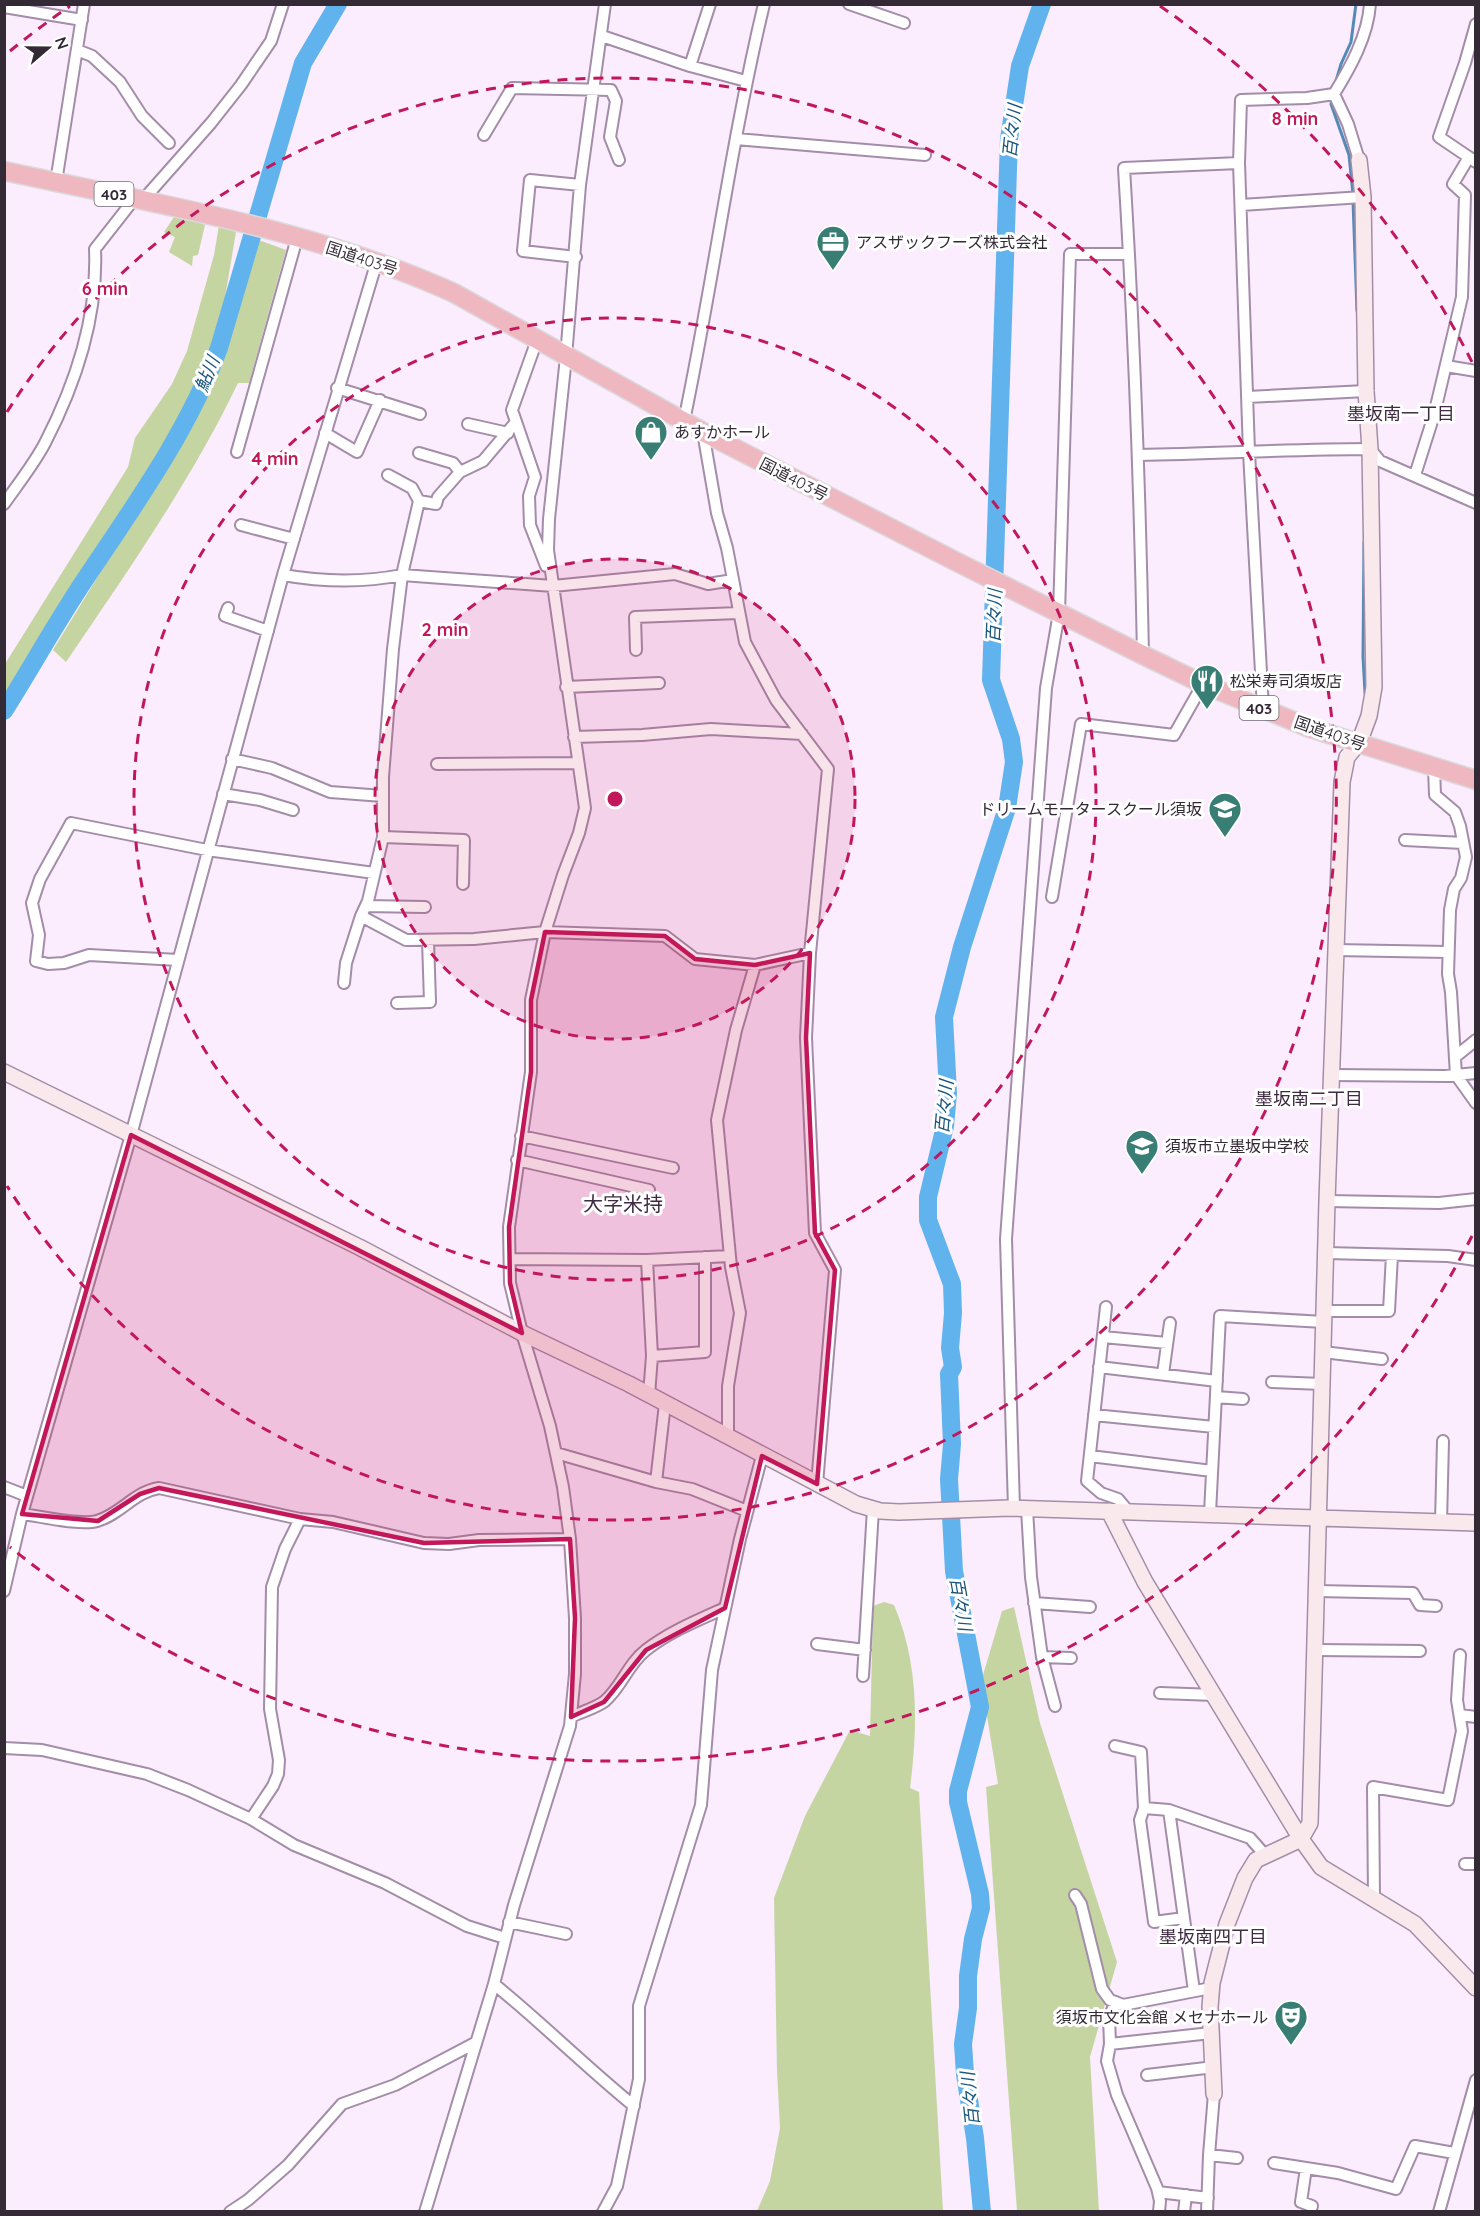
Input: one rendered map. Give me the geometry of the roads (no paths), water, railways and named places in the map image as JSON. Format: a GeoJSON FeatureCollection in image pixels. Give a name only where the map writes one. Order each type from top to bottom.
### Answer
{"type":"FeatureCollection","features":[{"type":"Feature","properties":{"kind":"highway","name":"国道403号"},"geometry":{"type":"LineString","coordinates":[[4,171],[223,219],[377,261],[454,293],[703,432],[1056,612],[1203,684],[1310,728],[1476,780]]}},
{"type":"Feature","properties":{"kind":"street"},"geometry":{"type":"LineString","coordinates":[[56,182],[84,4]]}},
{"type":"Feature","properties":{"kind":"street"},"geometry":{"type":"LineString","coordinates":[[4,504],[44,444],[76,374],[91,315],[96,273],[95,249],[212,123],[271,41],[283,4]]}},
{"type":"Feature","properties":{"kind":"street"},"geometry":{"type":"LineString","coordinates":[[425,2211],[552,1787],[571,1717],[575,1674],[575,1618],[570,1539],[563,1487],[550,1425],[522,1333],[510,1283],[509,1227],[531,1072],[531,1000],[544,932],[562,875],[579,833],[585,808],[548,550],[549,519],[576,258],[580,185],[605,4]]}},
{"type":"Feature","properties":{"kind":"street"},"geometry":{"type":"LineString","coordinates":[[690,66],[710,4]]}},
{"type":"Feature","properties":{"kind":"street"},"geometry":{"type":"LineString","coordinates":[[684,421],[746,81],[764,4]]}},
{"type":"Feature","properties":{"kind":"street"},"geometry":{"type":"LineString","coordinates":[[849,4],[904,23]]}},
{"type":"Feature","properties":{"kind":"street"},"geometry":{"type":"LineString","coordinates":[[1263,709],[1249,452],[1239,163],[1241,100],[1307,98],[1334,94],[1349,70],[1359,46],[1370,17],[1370,4]]}},
{"type":"Feature","properties":{"kind":"street"},"geometry":{"type":"LineString","coordinates":[[4,7],[82,20]]}},
{"type":"Feature","properties":{"kind":"street"},"geometry":{"type":"LineString","coordinates":[[1415,475],[1434,415],[1462,297],[1465,195],[1453,184],[1472,159],[1439,137],[1476,24]]}},
{"type":"Feature","properties":{"kind":"street"},"geometry":{"type":"LineString","coordinates":[[602,36],[690,66],[746,81]]}},
{"type":"Feature","properties":{"kind":"street"},"geometry":{"type":"LineString","coordinates":[[77,50],[93,56],[120,82],[142,116],[169,143]]}},
{"type":"Feature","properties":{"kind":"street"},"geometry":{"type":"LineString","coordinates":[[484,135],[512,88],[611,90],[615,101],[610,137],[619,160]]}},
{"type":"Feature","properties":{"kind":"street"},"geometry":{"type":"LineString","coordinates":[[1207,2211],[1214,2094],[1211,1988],[1227,1924],[1245,1878],[1256,1860],[1301,1839],[1310,1823],[1327,1201],[1342,782],[1347,757],[1359,743],[1369,716],[1374,687],[1363,196],[1359,160],[1348,124],[1334,94]]}},
{"type":"Feature","properties":{"kind":"street"},"geometry":{"type":"LineString","coordinates":[[736,139],[925,155]]}},
{"type":"Feature","properties":{"kind":"street"},"geometry":{"type":"LineString","coordinates":[[1143,655],[1139,455],[1124,168],[1239,163]]}},
{"type":"Feature","properties":{"kind":"street"},"geometry":{"type":"LineString","coordinates":[[576,258],[523,251],[530,180],[580,185]]}},
{"type":"Feature","properties":{"kind":"street"},"geometry":{"type":"LineString","coordinates":[[1241,205],[1363,196]]}},
{"type":"Feature","properties":{"kind":"street"},"geometry":{"type":"LineString","coordinates":[[237,452],[297,238]]}},
{"type":"Feature","properties":{"kind":"street"},"geometry":{"type":"LineString","coordinates":[[1054,1706],[1042,1657],[1031,1577],[1016,1508],[1006,1239],[1046,688],[1056,612],[1070,254],[1130,254]]}},
{"type":"Feature","properties":{"kind":"street"},"geometry":{"type":"LineString","coordinates":[[4,1591],[22,1514],[131,1135],[283,575],[337,388],[377,261]]}},
{"type":"Feature","properties":{"kind":"street"},"geometry":{"type":"LineString","coordinates":[[537,340],[512,410],[535,477],[529,496],[530,525],[553,586]]}},
{"type":"Feature","properties":{"kind":"street"},"geometry":{"type":"LineString","coordinates":[[1446,366],[1476,372]]}},
{"type":"Feature","properties":{"kind":"street"},"geometry":{"type":"LineString","coordinates":[[337,388],[420,414]]}},
{"type":"Feature","properties":{"kind":"street"},"geometry":{"type":"LineString","coordinates":[[1248,397],[1366,391]]}},
{"type":"Feature","properties":{"kind":"street"},"geometry":{"type":"LineString","coordinates":[[325,433],[357,452],[380,400]]}},
{"type":"Feature","properties":{"kind":"street"},"geometry":{"type":"LineString","coordinates":[[419,501],[436,504],[438,497],[460,472],[483,461],[516,422]]}},
{"type":"Feature","properties":{"kind":"street"},"geometry":{"type":"LineString","coordinates":[[468,424],[507,433]]}},
{"type":"Feature","properties":{"kind":"street"},"geometry":{"type":"LineString","coordinates":[[703,432],[717,513],[745,642],[776,700],[828,769],[810,953],[806,1038],[815,1233],[835,1270],[817,1484]]}},
{"type":"Feature","properties":{"kind":"street"},"geometry":{"type":"LineString","coordinates":[[1139,455],[1295,449],[1370,449]]}},
{"type":"Feature","properties":{"kind":"street"},"geometry":{"type":"LineString","coordinates":[[1370,449],[1380,461],[1476,503]]}},
{"type":"Feature","properties":{"kind":"street"},"geometry":{"type":"LineString","coordinates":[[419,453],[453,463],[460,472]]}},
{"type":"Feature","properties":{"kind":"street"},"geometry":{"type":"LineString","coordinates":[[344,983],[346,963],[364,911],[383,837],[383,796],[393,649],[402,575],[419,501],[412,488],[388,475]]}},
{"type":"Feature","properties":{"kind":"street"},"geometry":{"type":"LineString","coordinates":[[240,525],[294,539]]}},
{"type":"Feature","properties":{"kind":"street"},"geometry":{"type":"LineString","coordinates":[[283,575],[345,582],[402,575],[553,586],[675,574],[708,584],[733,580]]}},
{"type":"Feature","properties":{"kind":"street"},"geometry":{"type":"LineString","coordinates":[[636,650],[634,617],[739,613]]}},
{"type":"Feature","properties":{"kind":"street"},"geometry":{"type":"LineString","coordinates":[[226,616],[268,631]]}},
{"type":"Feature","properties":{"kind":"street"},"geometry":{"type":"LineString","coordinates":[[566,687],[659,682]]}},
{"type":"Feature","properties":{"kind":"street"},"geometry":{"type":"LineString","coordinates":[[1052,897],[1081,724],[1174,735],[1203,684]]}},
{"type":"Feature","properties":{"kind":"street"},"geometry":{"type":"LineString","coordinates":[[574,736],[642,735],[711,729],[802,734]]}},
{"type":"Feature","properties":{"kind":"street"},"geometry":{"type":"LineString","coordinates":[[232,759],[272,768],[330,792],[383,796]]}},
{"type":"Feature","properties":{"kind":"street"},"geometry":{"type":"LineString","coordinates":[[437,764],[577,764]]}},
{"type":"Feature","properties":{"kind":"street"},"geometry":{"type":"LineString","coordinates":[[1434,768],[1435,795],[1455,812],[1466,857],[1461,879],[1454,889],[1450,910],[1448,952],[1456,1075],[1476,1103]]}},
{"type":"Feature","properties":{"kind":"street"},"geometry":{"type":"LineString","coordinates":[[223,794],[260,800],[293,810]]}},
{"type":"Feature","properties":{"kind":"street"},"geometry":{"type":"LineString","coordinates":[[178,960],[89,956],[64,963],[48,964],[36,961],[39,935],[32,903],[40,879],[71,823],[207,850],[374,873]]}},
{"type":"Feature","properties":{"kind":"street"},"geometry":{"type":"LineString","coordinates":[[383,837],[464,840],[463,884]]}},
{"type":"Feature","properties":{"kind":"street"},"geometry":{"type":"LineString","coordinates":[[1405,840],[1463,843]]}},
{"type":"Feature","properties":{"kind":"street"},"geometry":{"type":"LineString","coordinates":[[364,911],[425,907]]}},
{"type":"Feature","properties":{"kind":"street"},"geometry":{"type":"LineString","coordinates":[[364,911],[406,940],[474,939],[544,932],[665,936],[695,959],[755,965],[810,953]]}},
{"type":"Feature","properties":{"kind":"street"},"geometry":{"type":"LineString","coordinates":[[397,1003],[430,1002],[428,940]]}},
{"type":"Feature","properties":{"kind":"street"},"geometry":{"type":"LineString","coordinates":[[1335,950],[1448,952]]}},
{"type":"Feature","properties":{"kind":"street"},"geometry":{"type":"LineString","coordinates":[[728,1437],[728,1386],[740,1313],[730,1256],[717,1120],[736,1030],[755,965]]}},
{"type":"Feature","properties":{"kind":"street"},"geometry":{"type":"LineString","coordinates":[[1455,1057],[1476,1040]]}},
{"type":"Feature","properties":{"kind":"street"},"geometry":{"type":"LineString","coordinates":[[4,1072],[359,1247],[856,1504],[873,1509],[899,1512],[1016,1508],[1476,1523]]}},
{"type":"Feature","properties":{"kind":"street"},"geometry":{"type":"LineString","coordinates":[[1331,1075],[1476,1073]]}},
{"type":"Feature","properties":{"kind":"street"},"geometry":{"type":"LineString","coordinates":[[521,1136],[673,1168]]}},
{"type":"Feature","properties":{"kind":"street"},"geometry":{"type":"LineString","coordinates":[[517,1160],[649,1190]]}},
{"type":"Feature","properties":{"kind":"street"},"geometry":{"type":"LineString","coordinates":[[1327,1201],[1439,1203],[1476,1200]]}},
{"type":"Feature","properties":{"kind":"street"},"geometry":{"type":"LineString","coordinates":[[1326,1253],[1448,1256],[1476,1260]]}},
{"type":"Feature","properties":{"kind":"street"},"geometry":{"type":"LineString","coordinates":[[1210,1514],[1220,1316],[1324,1317],[1389,1311],[1392,1255]]}},
{"type":"Feature","properties":{"kind":"street"},"geometry":{"type":"LineString","coordinates":[[510,1259],[646,1260],[730,1256]]}},
{"type":"Feature","properties":{"kind":"street"},"geometry":{"type":"LineString","coordinates":[[652,1356],[705,1352],[705,1257]]}},
{"type":"Feature","properties":{"kind":"street"},"geometry":{"type":"LineString","coordinates":[[646,1260],[652,1356],[649,1395]]}},
{"type":"Feature","properties":{"kind":"street"},"geometry":{"type":"LineString","coordinates":[[1106,1307],[1088,1481],[1101,1493],[1118,1499],[1128,1511]]}},
{"type":"Feature","properties":{"kind":"street"},"geometry":{"type":"LineString","coordinates":[[1163,1374],[1170,1323]]}},
{"type":"Feature","properties":{"kind":"street"},"geometry":{"type":"LineString","coordinates":[[1103,1337],[1167,1343]]}},
{"type":"Feature","properties":{"kind":"street"},"geometry":{"type":"LineString","coordinates":[[1323,1352],[1382,1359]]}},
{"type":"Feature","properties":{"kind":"street"},"geometry":{"type":"LineString","coordinates":[[1100,1367],[1217,1381]]}},
{"type":"Feature","properties":{"kind":"street"},"geometry":{"type":"LineString","coordinates":[[1272,1382],[1322,1384]]}},
{"type":"Feature","properties":{"kind":"street"},"geometry":{"type":"LineString","coordinates":[[1216,1397],[1243,1400]]}},
{"type":"Feature","properties":{"kind":"street"},"geometry":{"type":"LineString","coordinates":[[656,1482],[665,1404]]}},
{"type":"Feature","properties":{"kind":"street"},"geometry":{"type":"LineString","coordinates":[[1094,1415],[1214,1427]]}},
{"type":"Feature","properties":{"kind":"street"},"geometry":{"type":"LineString","coordinates":[[1441,1522],[1443,1441]]}},
{"type":"Feature","properties":{"kind":"street"},"geometry":{"type":"LineString","coordinates":[[556,1453],[656,1482],[692,1489],[747,1511]]}},
{"type":"Feature","properties":{"kind":"street"},"geometry":{"type":"LineString","coordinates":[[1090,1455],[1212,1471]]}},
{"type":"Feature","properties":{"kind":"street"},"geometry":{"type":"LineString","coordinates":[[603,2211],[617,2186],[639,2079],[639,2006],[701,1805],[712,1670],[747,1511],[762,1456]]}},
{"type":"Feature","properties":{"kind":"street"},"geometry":{"type":"LineString","coordinates":[[4,1487],[27,1496]]}},
{"type":"Feature","properties":{"kind":"street"},"geometry":{"type":"LineString","coordinates":[[22,1514],[87,1523],[98,1521],[140,1494],[159,1488],[300,1519],[333,1522],[424,1543],[449,1545],[478,1540],[570,1539]]}},
{"type":"Feature","properties":{"kind":"street"},"geometry":{"type":"LineString","coordinates":[[863,1676],[873,1509]]}},
{"type":"Feature","properties":{"kind":"street"},"geometry":{"type":"LineString","coordinates":[[1109,1511],[1145,1582],[1301,1839],[1321,1867],[1414,1924],[1476,1988]]}},
{"type":"Feature","properties":{"kind":"street"},"geometry":{"type":"LineString","coordinates":[[252,1819],[278,1774],[279,1760],[270,1700],[272,1587],[285,1548],[300,1519]]}},
{"type":"Feature","properties":{"kind":"street"},"geometry":{"type":"LineString","coordinates":[[1317,1591],[1413,1593],[1420,1605],[1436,1606]]}},
{"type":"Feature","properties":{"kind":"street"},"geometry":{"type":"LineString","coordinates":[[1035,1603],[1090,1607]]}},
{"type":"Feature","properties":{"kind":"street"},"geometry":{"type":"LineString","coordinates":[[571,1717],[604,1702],[620,1683],[630,1665],[646,1650],[693,1622],[725,1608]]}},
{"type":"Feature","properties":{"kind":"street"},"geometry":{"type":"LineString","coordinates":[[824,1643],[865,1650]]}},
{"type":"Feature","properties":{"kind":"street"},"geometry":{"type":"LineString","coordinates":[[1316,1650],[1420,1652]]}},
{"type":"Feature","properties":{"kind":"street"},"geometry":{"type":"LineString","coordinates":[[1374,1899],[1373,1787],[1448,1800],[1462,1731],[1457,1700],[1460,1655]]}},
{"type":"Feature","properties":{"kind":"street"},"geometry":{"type":"LineString","coordinates":[[1042,1657],[1071,1658]]}},
{"type":"Feature","properties":{"kind":"street"},"geometry":{"type":"LineString","coordinates":[[1160,1693],[1215,1695]]}},
{"type":"Feature","properties":{"kind":"street"},"geometry":{"type":"LineString","coordinates":[[1460,1715],[1476,1716]]}},
{"type":"Feature","properties":{"kind":"street"},"geometry":{"type":"LineString","coordinates":[[1115,1746],[1141,1752],[1144,1808],[1140,1820],[1154,1922],[1184,1918]]}},
{"type":"Feature","properties":{"kind":"street"},"geometry":{"type":"LineString","coordinates":[[4,1748],[42,1750],[147,1774],[252,1819],[294,1845],[385,1883],[466,1926],[506,1938]]}},
{"type":"Feature","properties":{"kind":"street"},"geometry":{"type":"LineString","coordinates":[[1144,1808],[1169,1810],[1250,1838],[1264,1855]]}},
{"type":"Feature","properties":{"kind":"street"},"geometry":{"type":"LineString","coordinates":[[1169,1810],[1194,1991]]}},
{"type":"Feature","properties":{"kind":"street"},"geometry":{"type":"LineString","coordinates":[[1076,1895],[1081,1904],[1102,1989],[1110,2000],[1123,2005],[1211,1988]]}},
{"type":"Feature","properties":{"kind":"street"},"geometry":{"type":"LineString","coordinates":[[510,1922],[566,1934]]}},
{"type":"Feature","properties":{"kind":"street"},"geometry":{"type":"LineString","coordinates":[[494,1984],[585,2066],[634,2106]]}},
{"type":"Feature","properties":{"kind":"street"},"geometry":{"type":"LineString","coordinates":[[1116,2002],[1109,2017],[1110,2044],[1107,2061],[1117,2095],[1158,2192],[1160,2211]]}},
{"type":"Feature","properties":{"kind":"street"},"geometry":{"type":"LineString","coordinates":[[1110,2044],[1211,2033]]}},
{"type":"Feature","properties":{"kind":"street"},"geometry":{"type":"LineString","coordinates":[[230,2211],[248,2200],[288,2166],[342,2104],[395,2085],[475,2043]]}},
{"type":"Feature","properties":{"kind":"street"},"geometry":{"type":"LineString","coordinates":[[1147,2075],[1214,2067]]}},
{"type":"Feature","properties":{"kind":"street"},"geometry":{"type":"LineString","coordinates":[[1438,2211],[1476,2080]]}},
{"type":"Feature","properties":{"kind":"street"},"geometry":{"type":"LineString","coordinates":[[1274,2163],[1338,2173],[1396,2189],[1415,2146],[1454,2153]]}},
{"type":"Feature","properties":{"kind":"street"},"geometry":{"type":"LineString","coordinates":[[1209,2155],[1237,2158]]}},
{"type":"Feature","properties":{"kind":"street"},"geometry":{"type":"LineString","coordinates":[[1306,2168],[1301,2202],[1312,2206],[1310,2211]]}},
{"type":"Feature","properties":{"kind":"street"},"geometry":{"type":"LineString","coordinates":[[1158,2192],[1208,2198]]}},
{"type":"Feature","properties":{"kind":"street"},"geometry":{"type":"LineString","coordinates":[[1184,2211],[1186,2195]]}},
{"type":"Feature","properties":{"kind":"waterway","name":"鮎川"},"geometry":{"type":"LineString","coordinates":[[4,711],[74,597],[158,468],[206,379],[219,348],[303,63],[338,4]]}},
{"type":"Feature","properties":{"kind":"waterway","name":"百々川"},"geometry":{"type":"LineString","coordinates":[[982,2212],[963,2044],[968,2008],[968,1976],[973,1939],[981,1908],[980,1894],[958,1802],[958,1791],[980,1707],[954,1571],[949,1479],[952,1444],[949,1374],[953,1367],[950,1348],[953,1313],[952,1284],[928,1220],[928,1197],[945,1126],[948,1093],[944,1017],[962,947],[1007,808],[1014,762],[1011,739],[991,680],[1009,139],[1020,66],[1042,4]]}},
{"type":"Feature","properties":{"kind":"waterway"},"geometry":{"type":"LineString","coordinates":[[1336,81],[1351,42],[1356,4]]}},
{"type":"Feature","properties":{"kind":"waterway"},"geometry":{"type":"LineString","coordinates":[[1332,99],[1331,104],[1349,155],[1353,194]]}},
{"type":"Feature","properties":{"kind":"waterway"},"geometry":{"type":"LineString","coordinates":[[1353,201],[1357,311]]}},
{"type":"Feature","properties":{"kind":"waterway"},"geometry":{"type":"LineString","coordinates":[[1364,542],[1365,693]]}},
{"type":"Feature","properties":{"kind":"place","name":"アスザックフーズ株式会社"},"geometry":{"type":"Point","coordinates":[833,271]}},
{"type":"Feature","properties":{"kind":"place","name":"あすかホール"},"geometry":{"type":"Point","coordinates":[651,461]}},
{"type":"Feature","properties":{"kind":"place","name":"松栄寿司須坂店"},"geometry":{"type":"Point","coordinates":[1207,710]}},
{"type":"Feature","properties":{"kind":"place","name":"ドリームモータースクール須坂"},"geometry":{"type":"Point","coordinates":[1225,838]}},
{"type":"Feature","properties":{"kind":"place","name":"須坂市立墨坂中学校"},"geometry":{"type":"Point","coordinates":[1142,1175]}},
{"type":"Feature","properties":{"kind":"place","name":"須坂市文化会館 メセナホール"},"geometry":{"type":"Point","coordinates":[1291,2046]}},
{"type":"Feature","properties":{"kind":"district","name":"墨坂南一丁目"},"geometry":{"type":"Point","coordinates":[1401,413]}},
{"type":"Feature","properties":{"kind":"district","name":"墨坂南二丁目"},"geometry":{"type":"Point","coordinates":[1309,1098]}},
{"type":"Feature","properties":{"kind":"district","name":"大字米持"},"geometry":{"type":"Point","coordinates":[623,1203]}},
{"type":"Feature","properties":{"kind":"district","name":"墨坂南四丁目"},"geometry":{"type":"Point","coordinates":[1213,1936]}}]}
